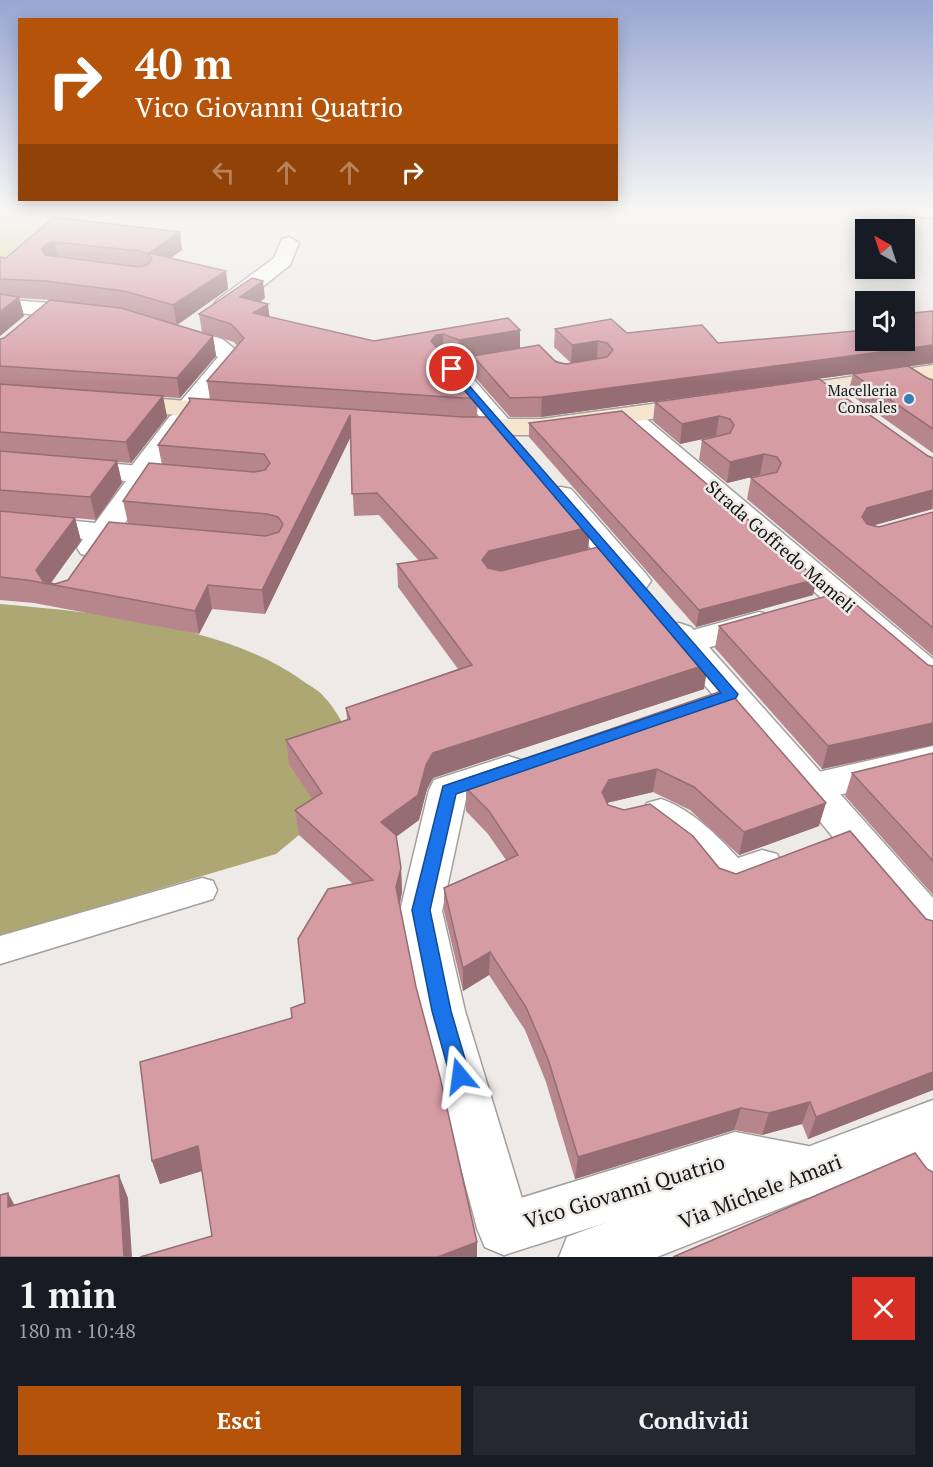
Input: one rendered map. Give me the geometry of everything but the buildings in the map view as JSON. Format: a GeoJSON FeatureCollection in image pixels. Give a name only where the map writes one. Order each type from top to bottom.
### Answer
{"type":"FeatureCollection","features":[{"type":"Feature","properties":{"kind":"main road"},"geometry":{"type":"LineString","coordinates":[[765,396],[933,372]]}},
{"type":"Feature","properties":{"kind":"main road"},"geometry":{"type":"LineString","coordinates":[[94,402],[184,414],[257,414]]}},
{"type":"Feature","properties":{"kind":"main road"},"geometry":{"type":"LineString","coordinates":[[440,426],[504,429],[541,427],[719,402]]}},
{"type":"Feature","properties":{"kind":"street"},"geometry":{"type":"LineString","coordinates":[[180,334],[276,268]]}},
{"type":"Feature","properties":{"kind":"street"},"geometry":{"type":"LineString","coordinates":[[8,306],[32,291]]}},
{"type":"Feature","properties":{"kind":"street"},"geometry":{"type":"LineString","coordinates":[[8,306],[108,317]]}},
{"type":"Feature","properties":{"kind":"street"},"geometry":{"type":"LineString","coordinates":[[24,330],[49,309]]}},
{"type":"Feature","properties":{"kind":"street"},"geometry":{"type":"LineString","coordinates":[[79,568],[184,414],[232,356],[214,344],[148,326]]}},
{"type":"Feature","properties":{"kind":"street"},"geometry":{"type":"LineString","coordinates":[[544,353],[449,365],[687,643],[714,700],[814,787],[821,843],[933,928]]}},
{"type":"Feature","properties":{"kind":"street"},"geometry":{"type":"LineString","coordinates":[[908,375],[933,392]]}},
{"type":"Feature","properties":{"kind":"street"},"geometry":{"type":"LineString","coordinates":[[821,388],[847,407]]}},
{"type":"Feature","properties":{"kind":"street","name":"Strada Goffredo Mameli"},"geometry":{"type":"LineString","coordinates":[[628,416],[933,677]]}},
{"type":"Feature","properties":{"kind":"street"},"geometry":{"type":"LineString","coordinates":[[675,455],[706,448]]}},
{"type":"Feature","properties":{"kind":"street"},"geometry":{"type":"LineString","coordinates":[[0,462],[212,480]]}},
{"type":"Feature","properties":{"kind":"street"},"geometry":{"type":"LineString","coordinates":[[721,495],[751,487]]}},
{"type":"Feature","properties":{"kind":"street"},"geometry":{"type":"LineString","coordinates":[[0,522],[174,540]]}},
{"type":"Feature","properties":{"kind":"street"},"geometry":{"type":"LineString","coordinates":[[579,563],[613,555]]}},
{"type":"Feature","properties":{"kind":"street"},"geometry":{"type":"LineString","coordinates":[[687,643],[842,599]]}},
{"type":"Feature","properties":{"kind":"street"},"geometry":{"type":"LineString","coordinates":[[814,787],[933,759]]}},
{"type":"Feature","properties":{"kind":"street","name":"Vico Giovanni Quatrio"},"geometry":{"type":"LineString","coordinates":[[539,760],[448,790],[421,910],[442,1011],[504,1228],[735,1157],[809,1172]]}},
{"type":"Feature","properties":{"kind":"street"},"geometry":{"type":"LineString","coordinates":[[621,816],[654,809],[704,847],[731,878],[821,843]]}},
{"type":"Feature","properties":{"kind":"street","name":"Via Michele Amari"},"geometry":{"type":"LineString","coordinates":[[587,1257],[809,1172],[924,1145]]}},
{"type":"Feature","properties":{"kind":"lane"},"geometry":{"type":"LineString","coordinates":[[0,950],[202,890]]}},
{"type":"Feature","properties":{"kind":"shaded area"},"geometry":{"type":"Polygon","coordinates":[[[0,268],[21,268],[0,285],[0,268]]]}},
{"type":"Feature","properties":{"kind":"shaded area"},"geometry":{"type":"Polygon","coordinates":[[[0,604],[117,617],[198,634],[236,646],[272,662],[312,687],[328,702],[348,732],[325,818],[276,854],[0,936],[0,604]]]}},
{"type":"Feature","properties":{"kind":"place","name":"Macelleria Consales"},"geometry":{"type":"Point","coordinates":[909,399]}},
{"type":"Feature","properties":{"kind":"route"},"geometry":{"type":"LineString","coordinates":[[452,369],[731,694],[448,790],[421,910],[442,1011],[460,1076]]}}]}
